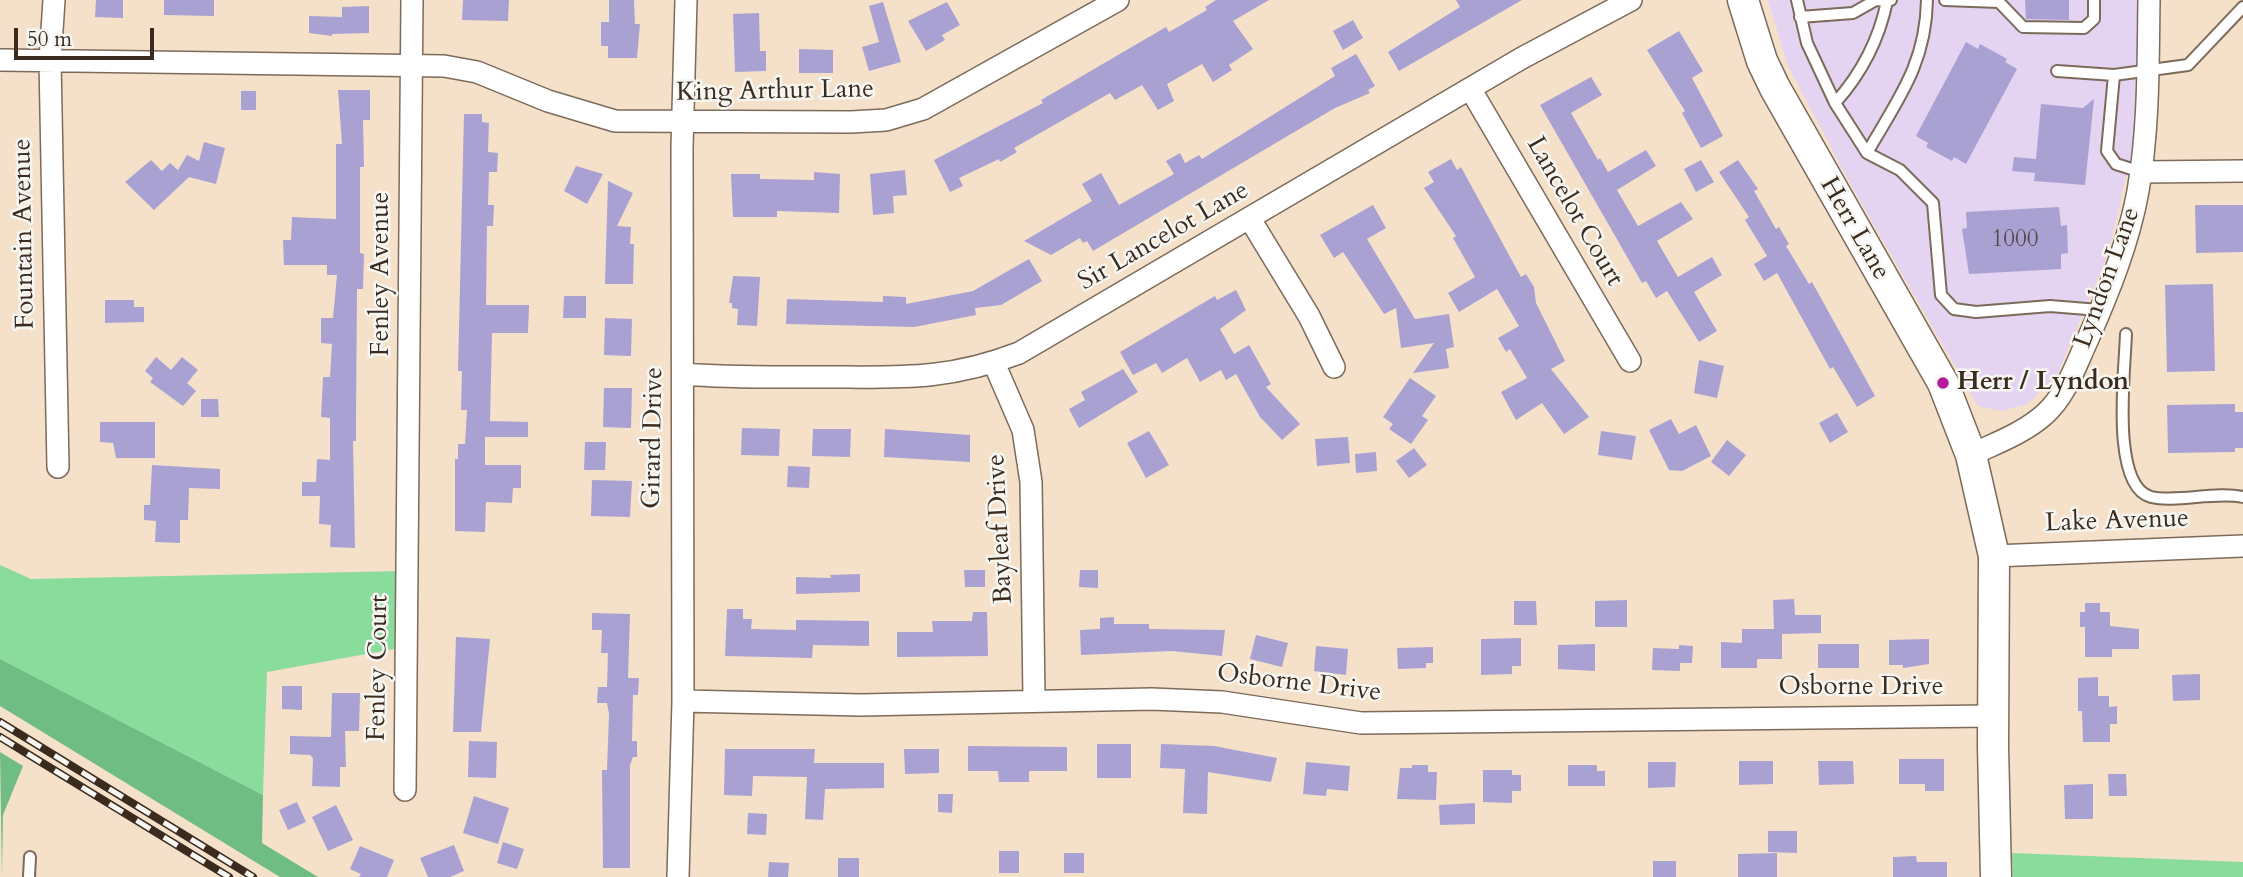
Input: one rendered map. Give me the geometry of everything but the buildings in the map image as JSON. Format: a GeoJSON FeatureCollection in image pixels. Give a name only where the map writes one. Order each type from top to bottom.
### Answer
{"type":"FeatureCollection","features":[{"type":"Feature","properties":{"kind":"main road","name":"Herr Lane"},"geometry":{"type":"LineString","coordinates":[[1743,0],[1775,88],[1943,383],[1971,455]]}},
{"type":"Feature","properties":{"kind":"main road"},"geometry":{"type":"LineString","coordinates":[[1971,455],[1994,556],[1996,877]]}},
{"type":"Feature","properties":{"kind":"street","name":"Fountain Avenue"},"geometry":{"type":"LineString","coordinates":[[54,0],[50,61],[58,467]]}},
{"type":"Feature","properties":{"kind":"street","name":"Fenley Avenue"},"geometry":{"type":"LineString","coordinates":[[409,548],[412,0]]}},
{"type":"Feature","properties":{"kind":"street","name":"Girard Drive"},"geometry":{"type":"LineString","coordinates":[[678,877],[683,701],[682,122],[685,0]]}},
{"type":"Feature","properties":{"kind":"street","name":"King Arthur Lane"},"geometry":{"type":"LineString","coordinates":[[0,60],[444,65],[477,72],[548,102],[615,121],[886,120],[923,109],[1118,0]]}},
{"type":"Feature","properties":{"kind":"street","name":"Sir Lancelot Lane"},"geometry":{"type":"LineString","coordinates":[[683,374],[727,377],[902,378],[961,373],[1019,353],[1593,18],[1631,0]]}},
{"type":"Feature","properties":{"kind":"street","name":"Lyndon Lane"},"geometry":{"type":"LineString","coordinates":[[1971,455],[2027,428],[2047,413],[2064,391],[2099,310],[2129,232],[2141,172],[2149,0]]}},
{"type":"Feature","properties":{"kind":"street","name":"Lancelot Court"},"geometry":{"type":"LineString","coordinates":[[1471,90],[1630,361]]}},
{"type":"Feature","properties":{"kind":"street"},"geometry":{"type":"LineString","coordinates":[[2141,172],[2243,171]]}},
{"type":"Feature","properties":{"kind":"street"},"geometry":{"type":"LineString","coordinates":[[1250,219],[1308,316],[1334,366]]}},
{"type":"Feature","properties":{"kind":"street","name":"Bayleaf Drive"},"geometry":{"type":"LineString","coordinates":[[993,363],[1023,430],[1031,482],[1034,699]]}},
{"type":"Feature","properties":{"kind":"street","name":"Lake Avenue"},"geometry":{"type":"LineString","coordinates":[[1994,556],[2243,546]]}},
{"type":"Feature","properties":{"kind":"street","name":"Fenley Court"},"geometry":{"type":"LineString","coordinates":[[405,790],[409,548]]}},
{"type":"Feature","properties":{"kind":"street","name":"Osborne Drive"},"geometry":{"type":"LineString","coordinates":[[683,701],[861,705],[1034,699],[1222,702],[1361,723],[1993,716]]}},
{"type":"Feature","properties":{"kind":"lane"},"geometry":{"type":"LineString","coordinates":[[1797,0],[1807,43],[1835,103],[1867,153],[1900,170],[1933,203],[1941,295],[1954,309],[1976,312],[2050,306],[2099,310]]}},
{"type":"Feature","properties":{"kind":"lane"},"geometry":{"type":"LineString","coordinates":[[1800,17],[1853,13],[1876,0],[1889,0],[1879,37],[1847,90],[1835,103]]}},
{"type":"Feature","properties":{"kind":"lane"},"geometry":{"type":"LineString","coordinates":[[1867,153],[1918,63],[1926,31],[1927,0]]}},
{"type":"Feature","properties":{"kind":"lane"},"geometry":{"type":"LineString","coordinates":[[1945,0],[1999,2],[2023,27],[2084,28],[2094,19],[2094,0]]}},
{"type":"Feature","properties":{"kind":"lane"},"geometry":{"type":"LineString","coordinates":[[2057,71],[2114,75],[2188,65],[2243,7]]}},
{"type":"Feature","properties":{"kind":"lane"},"geometry":{"type":"LineString","coordinates":[[2114,75],[2107,151],[2116,164],[2141,172]]}},
{"type":"Feature","properties":{"kind":"lane"},"geometry":{"type":"LineString","coordinates":[[2126,334],[2124,458],[2134,486],[2151,497],[2243,497]]}},
{"type":"Feature","properties":{"kind":"lane"},"geometry":{"type":"LineString","coordinates":[[29,877],[30,857]]}},
{"type":"Feature","properties":{"kind":"shaded area"},"geometry":{"type":"Polygon","coordinates":[[[1768,0],[2139,0],[2140,116],[2108,254],[2058,373],[2028,404],[2001,411],[1978,406],[1851,185],[1788,66],[1768,0]]]}},
{"type":"Feature","properties":{"kind":"green space"},"geometry":{"type":"Polygon","coordinates":[[[0,565],[31,579],[400,571],[394,649],[267,672],[263,795],[0,659],[0,565]]]}},
{"type":"Feature","properties":{"kind":"green space"},"geometry":{"type":"Polygon","coordinates":[[[0,659],[263,795],[262,843],[318,877],[280,877],[0,706],[0,659]]]}},
{"type":"Feature","properties":{"kind":"green space"},"geometry":{"type":"Polygon","coordinates":[[[0,752],[23,766],[3,815],[2,877],[0,752]]]}},
{"type":"Feature","properties":{"kind":"green space"},"geometry":{"type":"Polygon","coordinates":[[[2012,853],[2243,862],[2243,877],[2013,877],[2012,853]]]}},
{"type":"Feature","properties":{"kind":"railway"},"geometry":{"type":"LineString","coordinates":[[0,722],[253,877]]}},
{"type":"Feature","properties":{"kind":"railway"},"geometry":{"type":"LineString","coordinates":[[0,737],[229,877]]}},
{"type":"Feature","properties":{"kind":"place","name":"Herr / Lyndon"},"geometry":{"type":"Point","coordinates":[1943,383]}}]}
